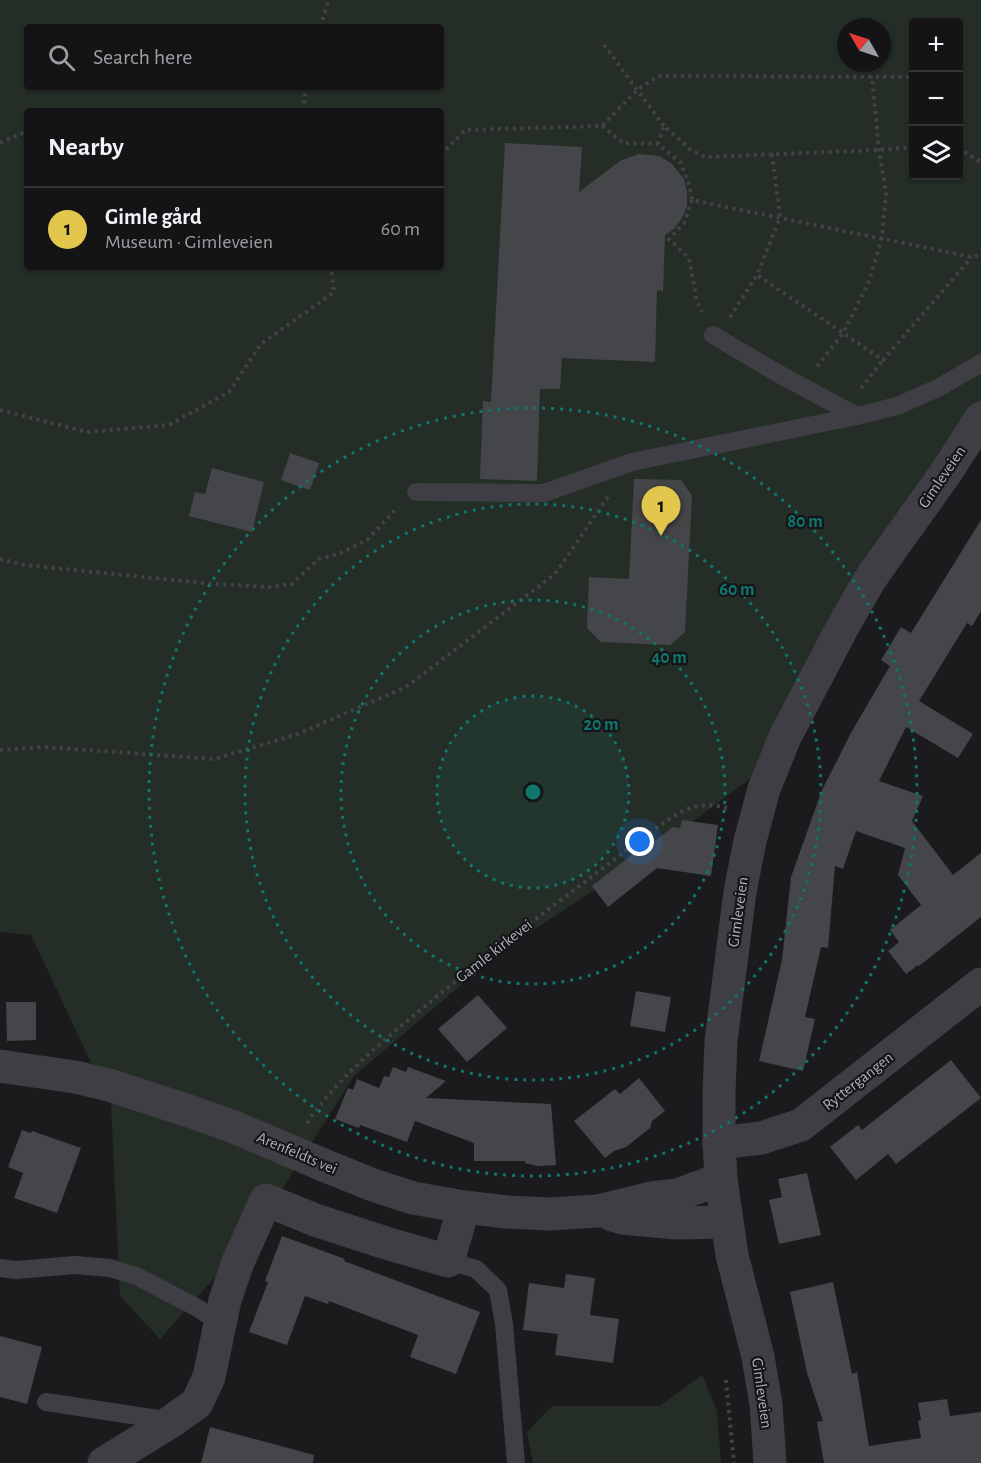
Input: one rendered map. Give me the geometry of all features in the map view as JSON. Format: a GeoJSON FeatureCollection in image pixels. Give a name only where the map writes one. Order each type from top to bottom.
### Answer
{"type":"FeatureCollection","features":[{"type":"Feature","properties":{"kind":"street","name":"Gimleveien"},"geometry":{"type":"LineString","coordinates":[[770,1463],[766,1404],[758,1357],[732,1255],[721,1179],[719,1143],[721,1041],[740,892],[750,841],[764,789],[785,737],[810,688],[870,579],[945,474],[981,418]]}},
{"type":"Feature","properties":{"kind":"street","name":"Ryttergangen"},"geometry":{"type":"LineString","coordinates":[[719,1143],[761,1138],[801,1125],[981,984]]}},
{"type":"Feature","properties":{"kind":"street","name":"Arenfeldts vei"},"geometry":{"type":"LineString","coordinates":[[0,1066],[75,1077],[109,1085],[234,1127],[373,1185],[403,1195],[464,1207],[550,1214],[598,1211],[651,1198],[677,1195],[721,1179]]}},
{"type":"Feature","properties":{"kind":"street"},"geometry":{"type":"LineString","coordinates":[[104,1463],[197,1404],[209,1377],[225,1300],[238,1262],[266,1200],[315,1220],[448,1261],[464,1207]]}},
{"type":"Feature","properties":{"kind":"street","name":"Arenfeldts vei"},"geometry":{"type":"LineString","coordinates":[[598,1211],[622,1218],[677,1223],[727,1222]]}},
{"type":"Feature","properties":{"kind":"lane"},"geometry":{"type":"LineString","coordinates":[[713,335],[851,412]]}},
{"type":"Feature","properties":{"kind":"lane"},"geometry":{"type":"LineString","coordinates":[[416,492],[544,493],[632,462],[851,412],[897,406],[938,388],[981,363]]}},
{"type":"Feature","properties":{"kind":"lane"},"geometry":{"type":"LineString","coordinates":[[448,1261],[476,1269],[498,1290],[504,1324],[516,1463]]}},
{"type":"Feature","properties":{"kind":"lane"},"geometry":{"type":"LineString","coordinates":[[0,1268],[16,1270],[75,1265],[110,1268],[136,1275],[196,1307],[220,1323]]}},
{"type":"Feature","properties":{"kind":"lane"},"geometry":{"type":"LineString","coordinates":[[46,1402],[172,1421]]}},
{"type":"Feature","properties":{"kind":"path"},"geometry":{"type":"LineString","coordinates":[[321,24],[329,0]]}},
{"type":"Feature","properties":{"kind":"path"},"geometry":{"type":"LineString","coordinates":[[604,45],[664,126],[692,151],[705,157],[909,147]]}},
{"type":"Feature","properties":{"kind":"path"},"geometry":{"type":"LineString","coordinates":[[602,126],[637,90],[658,76],[909,77]]}},
{"type":"Feature","properties":{"kind":"path"},"geometry":{"type":"LineString","coordinates":[[802,386],[843,333],[868,284],[882,238],[886,193],[879,150],[872,76]]}},
{"type":"Feature","properties":{"kind":"path"},"geometry":{"type":"LineString","coordinates":[[303,108],[306,90]]}},
{"type":"Feature","properties":{"kind":"path"},"geometry":{"type":"LineString","coordinates":[[444,152],[465,130],[602,126],[623,143],[658,144],[681,163],[690,188],[692,200],[684,223],[669,239],[689,258],[697,302],[713,335],[732,314],[757,275],[780,218],[772,154]]}},
{"type":"Feature","properties":{"kind":"path"},"geometry":{"type":"LineString","coordinates":[[658,144],[664,126]]}},
{"type":"Feature","properties":{"kind":"path"},"geometry":{"type":"LineString","coordinates":[[0,142],[24,132]]}},
{"type":"Feature","properties":{"kind":"path"},"geometry":{"type":"LineString","coordinates":[[963,151],[981,162]]}},
{"type":"Feature","properties":{"kind":"path"},"geometry":{"type":"LineString","coordinates":[[692,200],[972,256],[981,254]]}},
{"type":"Feature","properties":{"kind":"path"},"geometry":{"type":"LineString","coordinates":[[851,412],[883,360],[972,256]]}},
{"type":"Feature","properties":{"kind":"path"},"geometry":{"type":"LineString","coordinates":[[0,410],[87,432],[170,425],[229,392],[261,344],[334,291],[331,270]]}},
{"type":"Feature","properties":{"kind":"path"},"geometry":{"type":"LineString","coordinates":[[757,275],[883,360]]}},
{"type":"Feature","properties":{"kind":"path"},"geometry":{"type":"LineString","coordinates":[[0,750],[44,747],[214,759],[298,734],[406,687],[555,573],[632,462]]}},
{"type":"Feature","properties":{"kind":"path"},"geometry":{"type":"LineString","coordinates":[[0,559],[24,565],[215,584],[269,587],[292,584],[319,559],[341,553],[367,540],[406,496],[416,492]]}},
{"type":"Feature","properties":{"kind":"path","name":"Gamle kirkevei"},"geometry":{"type":"LineString","coordinates":[[289,1151],[314,1112],[350,1071],[370,1051],[467,971],[640,840],[682,811],[709,805],[734,810]]}},
{"type":"Feature","properties":{"kind":"path"},"geometry":{"type":"LineString","coordinates":[[725,1376],[734,1463]]}},
{"type":"Feature","properties":{"kind":"shaded area"},"geometry":{"type":"Polygon","coordinates":[[[0,0],[981,0],[981,443],[767,766],[652,852],[500,952],[354,1076],[253,1235],[160,1339],[120,1296],[111,1105],[31,935],[0,932],[0,0]]]}},
{"type":"Feature","properties":{"kind":"shaded area"},"geometry":{"type":"Polygon","coordinates":[[[702,1375],[717,1411],[721,1463],[533,1463],[527,1432],[552,1406],[660,1406],[702,1375]]]}},
{"type":"Feature","properties":{"kind":"building"},"geometry":{"type":"Polygon","coordinates":[[[505,143],[582,147],[579,192],[620,161],[639,154],[659,156],[671,163],[684,179],[687,192],[687,206],[682,218],[674,229],[665,235],[663,291],[657,290],[655,362],[562,358],[560,389],[540,389],[537,481],[480,479],[483,401],[491,402],[505,143]]]}},
{"type":"Feature","properties":{"kind":"building"},"geometry":{"type":"Polygon","coordinates":[[[290,453],[319,463],[310,490],[281,480],[290,453]]]}},
{"type":"Feature","properties":{"kind":"building"},"geometry":{"type":"Polygon","coordinates":[[[212,468],[264,482],[252,532],[189,516],[195,492],[205,494],[212,468]]]}},
{"type":"Feature","properties":{"kind":"building"},"geometry":{"type":"Polygon","coordinates":[[[634,479],[681,480],[692,496],[685,632],[670,645],[601,642],[587,628],[589,577],[629,579],[634,479]]]}},
{"type":"Feature","properties":{"kind":"building"},"geometry":{"type":"Polygon","coordinates":[[[981,520],[981,611],[972,626],[967,623],[919,701],[973,734],[958,758],[906,727],[879,781],[923,796],[912,821],[953,875],[981,853],[981,917],[906,974],[888,951],[899,942],[890,930],[921,905],[898,875],[905,848],[856,831],[843,869],[835,866],[828,948],[821,947],[805,1017],[815,1019],[803,1071],[759,1061],[782,960],[791,877],[822,790],[852,731],[890,666],[881,660],[901,627],[911,633],[981,520]]]}},
{"type":"Feature","properties":{"kind":"building"},"geometry":{"type":"Polygon","coordinates":[[[682,820],[718,825],[711,876],[657,868],[608,907],[592,886],[642,847],[644,849],[673,827],[680,828],[682,820]]]}},
{"type":"Feature","properties":{"kind":"building"},"geometry":{"type":"Polygon","coordinates":[[[636,991],[671,997],[665,1032],[630,1026],[636,991]]]}},
{"type":"Feature","properties":{"kind":"building"},"geometry":{"type":"Polygon","coordinates":[[[478,995],[507,1028],[467,1062],[438,1029],[478,995]]]}},
{"type":"Feature","properties":{"kind":"building"},"geometry":{"type":"Polygon","coordinates":[[[6,1002],[36,1002],[36,1040],[7,1041],[6,1002]]]}},
{"type":"Feature","properties":{"kind":"building"},"geometry":{"type":"Polygon","coordinates":[[[951,1060],[981,1098],[896,1164],[888,1154],[856,1180],[830,1147],[858,1125],[862,1130],[951,1060]]]}},
{"type":"Feature","properties":{"kind":"building"},"geometry":{"type":"Polygon","coordinates":[[[393,1067],[406,1072],[408,1067],[446,1081],[426,1098],[551,1104],[556,1165],[537,1166],[525,1163],[525,1161],[474,1161],[474,1143],[415,1121],[407,1142],[360,1125],[359,1128],[335,1119],[348,1088],[353,1090],[357,1079],[379,1088],[384,1076],[389,1077],[393,1067]]]}},
{"type":"Feature","properties":{"kind":"building"},"geometry":{"type":"Polygon","coordinates":[[[639,1078],[665,1111],[652,1121],[650,1128],[626,1147],[614,1151],[605,1158],[574,1121],[615,1089],[620,1094],[639,1078]]]}},
{"type":"Feature","properties":{"kind":"building"},"geometry":{"type":"Polygon","coordinates":[[[22,1130],[31,1133],[32,1131],[81,1148],[57,1213],[14,1198],[23,1173],[8,1167],[22,1130]]]}},
{"type":"Feature","properties":{"kind":"building"},"geometry":{"type":"Polygon","coordinates":[[[807,1173],[821,1235],[779,1244],[769,1200],[782,1197],[778,1179],[807,1173]]]}},
{"type":"Feature","properties":{"kind":"building"},"geometry":{"type":"Polygon","coordinates":[[[282,1236],[480,1312],[456,1374],[410,1357],[418,1335],[329,1301],[328,1304],[305,1296],[287,1345],[249,1332],[282,1236]]]}},
{"type":"Feature","properties":{"kind":"building"},"geometry":{"type":"Polygon","coordinates":[[[566,1274],[595,1278],[590,1315],[619,1319],[613,1363],[555,1355],[558,1334],[523,1330],[529,1283],[564,1288],[566,1274]]]}},
{"type":"Feature","properties":{"kind":"building"},"geometry":{"type":"Polygon","coordinates":[[[833,1282],[852,1374],[857,1372],[869,1446],[921,1438],[918,1403],[947,1399],[950,1416],[981,1412],[981,1463],[824,1463],[817,1422],[823,1421],[807,1373],[790,1292],[833,1282]]]}},
{"type":"Feature","properties":{"kind":"building"},"geometry":{"type":"Polygon","coordinates":[[[0,1336],[42,1347],[27,1404],[0,1397],[0,1336]]]}},
{"type":"Feature","properties":{"kind":"building"},"geometry":{"type":"Polygon","coordinates":[[[210,1427],[314,1455],[313,1463],[201,1463],[210,1427]]]}},
{"type":"Feature","properties":{"kind":"place","name":"Gimle gård"},"geometry":{"type":"Point","coordinates":[661,536]}}]}
